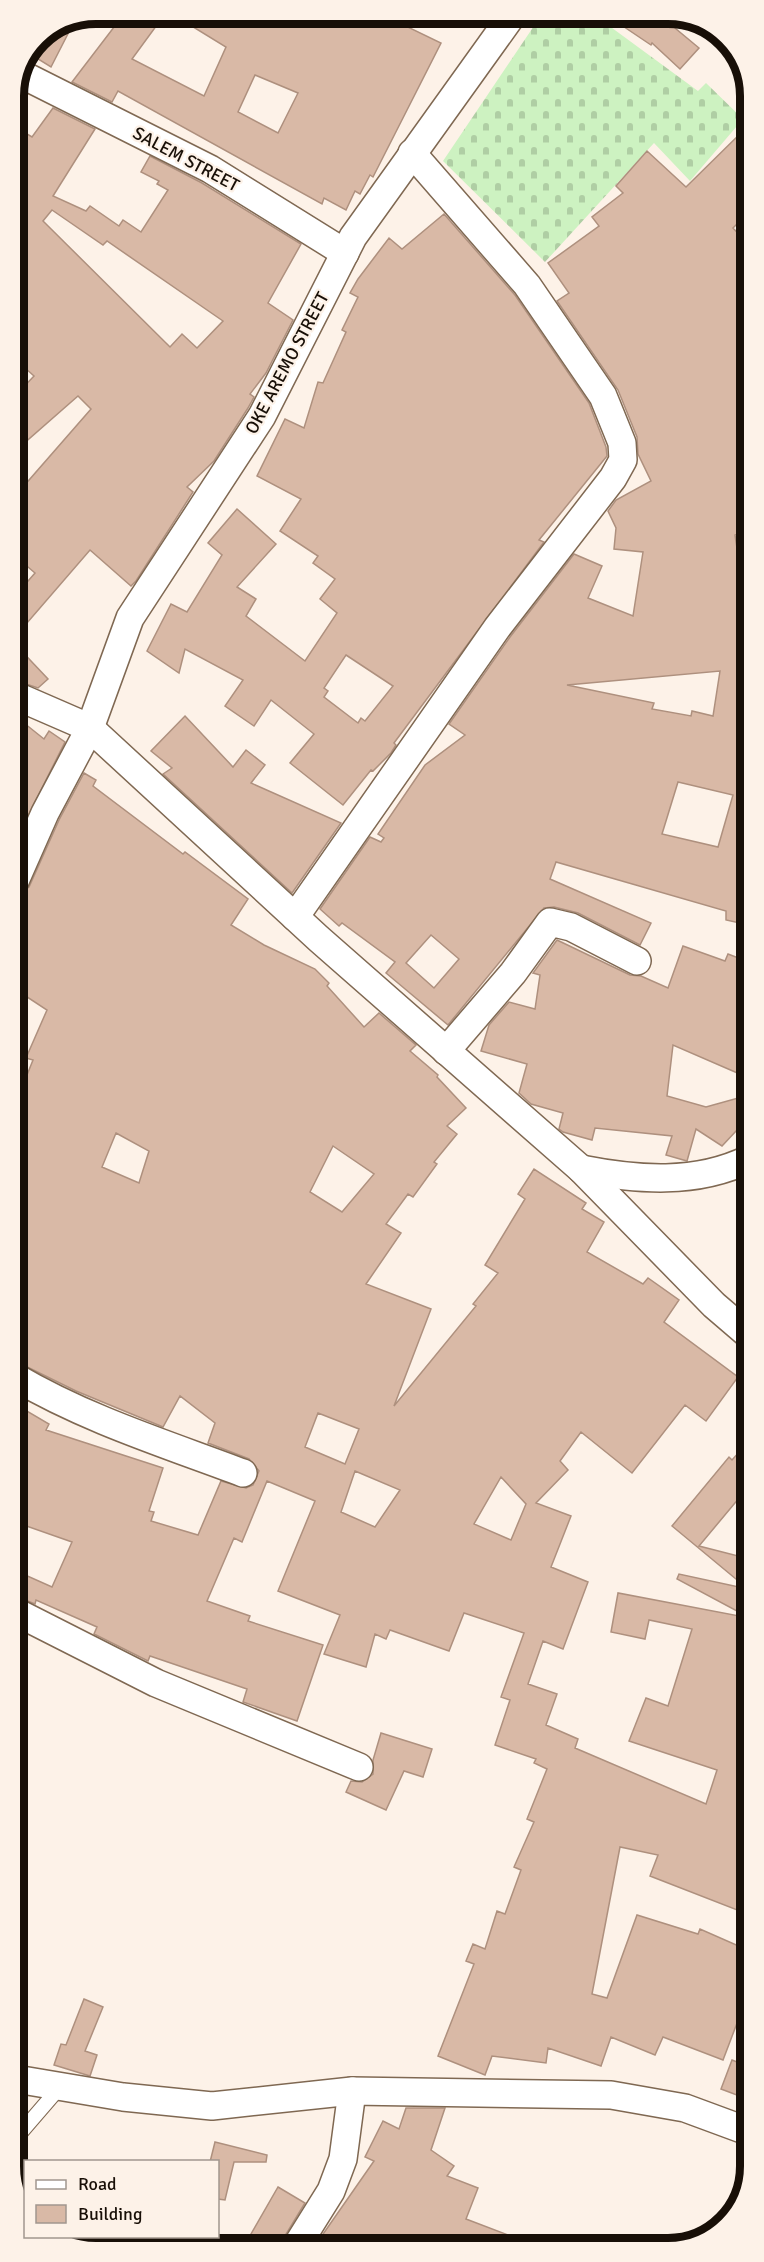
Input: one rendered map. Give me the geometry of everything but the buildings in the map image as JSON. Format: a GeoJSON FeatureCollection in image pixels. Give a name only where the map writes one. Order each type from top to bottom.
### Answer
{"type":"FeatureCollection","features":[{"type":"Feature","properties":{"kind":"street","name":"OKE AREMO STREET"},"geometry":{"type":"LineString","coordinates":[[24,861],[45,813],[90,728],[130,618],[262,416],[345,253],[412,153],[506,24]]}},
{"type":"Feature","properties":{"kind":"street","name":"SALEM STREET"},"geometry":{"type":"LineString","coordinates":[[26,77],[210,169],[345,253]]}},
{"type":"Feature","properties":{"kind":"street"},"geometry":{"type":"LineString","coordinates":[[295,917],[497,628],[613,478],[623,460],[622,442],[603,396],[527,285],[412,153]]}},
{"type":"Feature","properties":{"kind":"street"},"geometry":{"type":"LineString","coordinates":[[24,699],[90,728],[295,917],[581,1169],[714,1305],[740,1327]]}},
{"type":"Feature","properties":{"kind":"street"},"geometry":{"type":"LineString","coordinates":[[446,1051],[513,973],[550,922],[571,927],[637,961]]}},
{"type":"Feature","properties":{"kind":"street"},"geometry":{"type":"LineString","coordinates":[[581,1169],[614,1175],[684,1178],[714,1173],[740,1163]]}},
{"type":"Feature","properties":{"kind":"street"},"geometry":{"type":"LineString","coordinates":[[24,1382],[40,1392],[113,1424],[243,1473]]}},
{"type":"Feature","properties":{"kind":"street"},"geometry":{"type":"LineString","coordinates":[[24,1617],[156,1683],[359,1767]]}},
{"type":"Feature","properties":{"kind":"street"},"geometry":{"type":"LineString","coordinates":[[24,2080],[212,2106],[351,2091],[611,2095],[686,2108],[740,2128]]}},
{"type":"Feature","properties":{"kind":"street"},"geometry":{"type":"LineString","coordinates":[[302,2238],[331,2191],[343,2159],[351,2091]]}},
{"type":"Feature","properties":{"kind":"lane"},"geometry":{"type":"LineString","coordinates":[[24,2129],[60,2087]]}},
{"type":"Feature","properties":{"kind":"green space"},"geometry":{"type":"Polygon","coordinates":[[[535,24],[607,24],[698,91],[706,83],[740,116],[740,123],[690,181],[654,143],[545,262],[443,161],[535,24]]]}}]}
